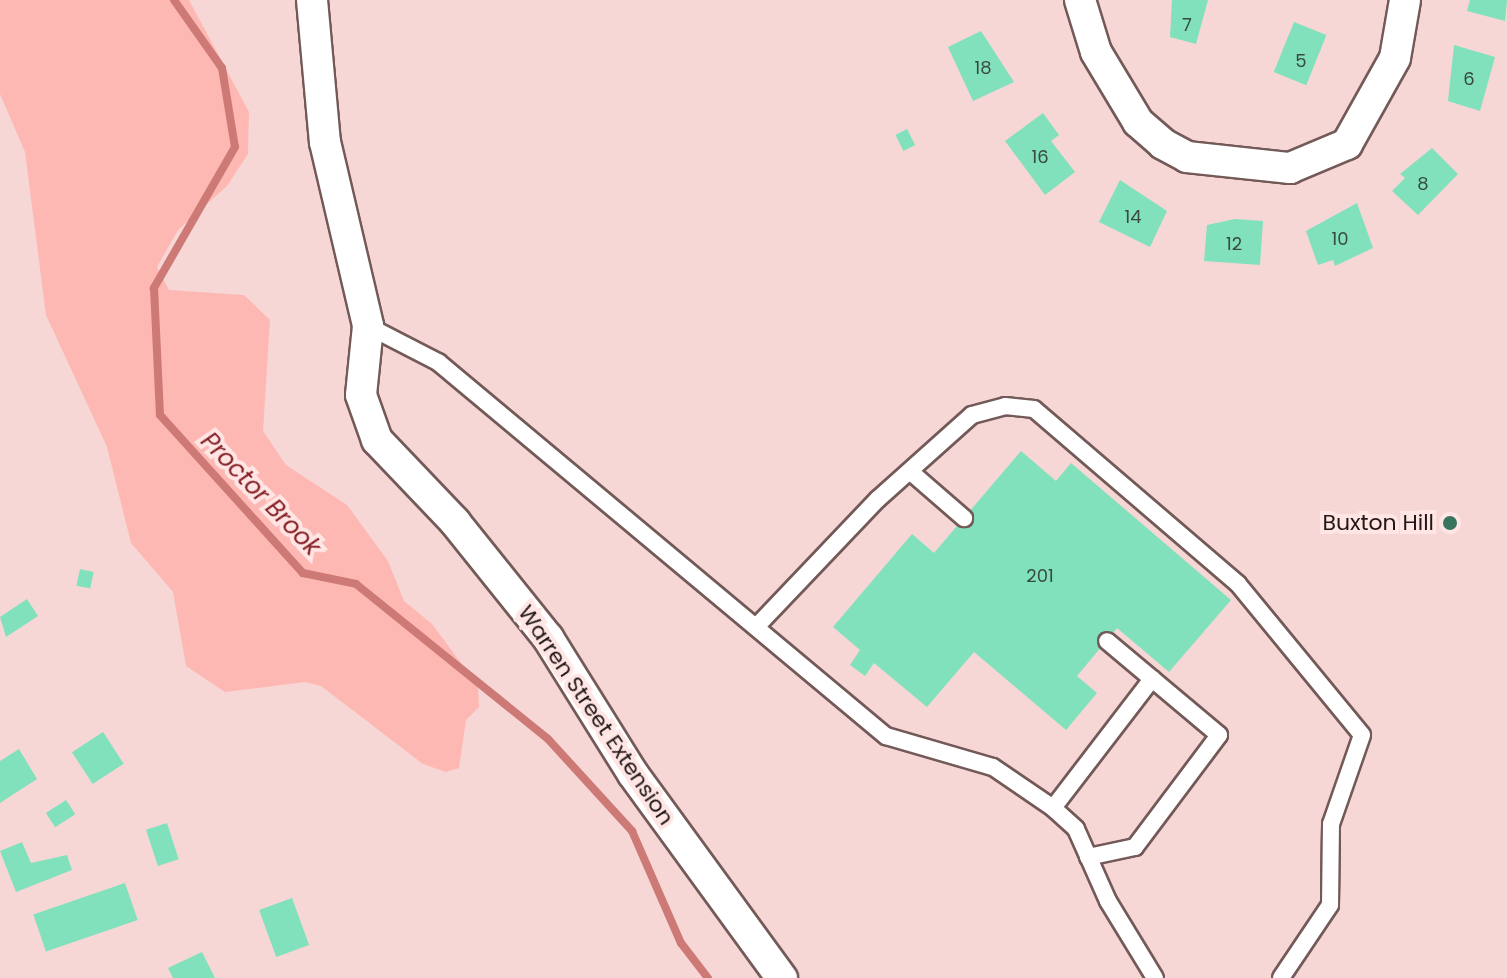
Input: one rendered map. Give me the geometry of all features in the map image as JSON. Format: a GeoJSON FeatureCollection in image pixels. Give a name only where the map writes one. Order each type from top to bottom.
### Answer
{"type":"FeatureCollection","features":[{"type":"Feature","properties":{"kind":"street","name":"Warren Street Extension"},"geometry":{"type":"LineString","coordinates":[[312,0],[325,142],[368,326],[361,395],[377,440],[455,522],[548,638],[633,774],[782,978]]}},
{"type":"Feature","properties":{"kind":"street"},"geometry":{"type":"LineString","coordinates":[[1080,0],[1103,66],[1138,122],[1163,144],[1187,157],[1290,168],[1347,144],[1368,113],[1395,58],[1405,0]]}},
{"type":"Feature","properties":{"kind":"lane"},"geometry":{"type":"LineString","coordinates":[[368,326],[438,362],[886,736],[993,767],[1053,808],[1076,829],[1088,857],[1155,978]]}},
{"type":"Feature","properties":{"kind":"lane"},"geometry":{"type":"LineString","coordinates":[[756,627],[972,415],[1005,406],[1034,409],[1238,584],[1362,735],[1331,824],[1330,905],[1281,978]]}},
{"type":"Feature","properties":{"kind":"lane"},"geometry":{"type":"LineString","coordinates":[[912,473],[964,518]]}},
{"type":"Feature","properties":{"kind":"lane"},"geometry":{"type":"LineString","coordinates":[[1088,857],[1135,847],[1219,735],[1107,641]]}},
{"type":"Feature","properties":{"kind":"lane"},"geometry":{"type":"LineString","coordinates":[[1053,808],[1152,679]]}},
{"type":"Feature","properties":{"kind":"shaded area"},"geometry":{"type":"Polygon","coordinates":[[[0,0],[189,0],[249,112],[248,154],[227,186],[178,230],[157,267],[169,290],[244,295],[270,320],[263,431],[286,465],[347,505],[388,561],[404,601],[432,624],[478,686],[479,707],[466,720],[459,768],[446,772],[423,764],[321,686],[305,682],[225,692],[186,666],[173,592],[131,543],[107,447],[46,315],[25,152],[0,94],[0,0]]]}},
{"type":"Feature","properties":{"kind":"building"},"geometry":{"type":"Polygon","coordinates":[[[1172,0],[1208,0],[1196,44],[1170,37],[1172,0]]]}},
{"type":"Feature","properties":{"kind":"building"},"geometry":{"type":"Polygon","coordinates":[[[1470,0],[1507,0],[1505,21],[1467,11],[1470,0]]]}},
{"type":"Feature","properties":{"kind":"building"},"geometry":{"type":"Polygon","coordinates":[[[1294,22],[1326,35],[1306,85],[1274,72],[1294,22]]]}},
{"type":"Feature","properties":{"kind":"building"},"geometry":{"type":"Polygon","coordinates":[[[981,31],[1014,82],[973,101],[948,47],[981,31]]]}},
{"type":"Feature","properties":{"kind":"building"},"geometry":{"type":"Polygon","coordinates":[[[1454,45],[1495,57],[1480,111],[1448,101],[1454,45]]]}},
{"type":"Feature","properties":{"kind":"building"},"geometry":{"type":"Polygon","coordinates":[[[1043,113],[1059,135],[1051,141],[1075,172],[1045,195],[1005,141],[1043,113]]]}},
{"type":"Feature","properties":{"kind":"building"},"geometry":{"type":"Polygon","coordinates":[[[907,129],[915,145],[904,151],[895,135],[907,129]]]}},
{"type":"Feature","properties":{"kind":"building"},"geometry":{"type":"Polygon","coordinates":[[[1432,148],[1458,174],[1418,215],[1392,191],[1405,178],[1400,174],[1432,148]]]}},
{"type":"Feature","properties":{"kind":"building"},"geometry":{"type":"Polygon","coordinates":[[[1120,180],[1167,211],[1150,247],[1099,222],[1120,180]]]}},
{"type":"Feature","properties":{"kind":"building"},"geometry":{"type":"Polygon","coordinates":[[[1357,203],[1373,248],[1335,266],[1333,260],[1318,265],[1306,231],[1357,203]]]}},
{"type":"Feature","properties":{"kind":"building"},"geometry":{"type":"Polygon","coordinates":[[[1235,219],[1263,221],[1260,265],[1204,261],[1207,225],[1235,219]]]}},
{"type":"Feature","properties":{"kind":"building"},"geometry":{"type":"Polygon","coordinates":[[[1021,451],[1056,481],[1071,463],[1231,600],[1169,672],[1117,628],[1077,676],[1097,693],[1066,730],[974,652],[927,707],[874,663],[865,676],[850,665],[860,650],[833,627],[912,534],[934,553],[1021,451]]]}},
{"type":"Feature","properties":{"kind":"building"},"geometry":{"type":"Polygon","coordinates":[[[80,569],[94,572],[90,589],[76,586],[80,569]]]}},
{"type":"Feature","properties":{"kind":"building"},"geometry":{"type":"Polygon","coordinates":[[[27,599],[38,616],[6,637],[0,617],[27,599]]]}},
{"type":"Feature","properties":{"kind":"building"},"geometry":{"type":"Polygon","coordinates":[[[103,732],[124,764],[93,784],[72,752],[103,732]]]}},
{"type":"Feature","properties":{"kind":"building"},"geometry":{"type":"Polygon","coordinates":[[[19,749],[37,779],[0,803],[0,761],[19,749]]]}},
{"type":"Feature","properties":{"kind":"building"},"geometry":{"type":"Polygon","coordinates":[[[66,800],[75,814],[55,827],[46,813],[66,800]]]}},
{"type":"Feature","properties":{"kind":"building"},"geometry":{"type":"Polygon","coordinates":[[[167,823],[179,859],[158,866],[146,830],[167,823]]]}},
{"type":"Feature","properties":{"kind":"building"},"geometry":{"type":"Polygon","coordinates":[[[22,842],[31,863],[67,855],[72,870],[16,892],[0,851],[22,842]]]}},
{"type":"Feature","properties":{"kind":"building"},"geometry":{"type":"Polygon","coordinates":[[[125,883],[138,920],[46,951],[33,915],[125,883]]]}},
{"type":"Feature","properties":{"kind":"building"},"geometry":{"type":"Polygon","coordinates":[[[292,898],[309,945],[276,957],[259,910],[292,898]]]}},
{"type":"Feature","properties":{"kind":"building"},"geometry":{"type":"Polygon","coordinates":[[[202,952],[215,978],[173,978],[168,968],[202,952]]]}},
{"type":"Feature","properties":{"kind":"waterway","name":"Proctor Brook"},"geometry":{"type":"LineString","coordinates":[[174,0],[222,68],[235,147],[154,288],[160,415],[303,573],[356,584],[548,739],[632,831],[681,943],[708,978]]}},
{"type":"Feature","properties":{"kind":"place","name":"Buxton Hill"},"geometry":{"type":"Point","coordinates":[1450,523]}}]}
